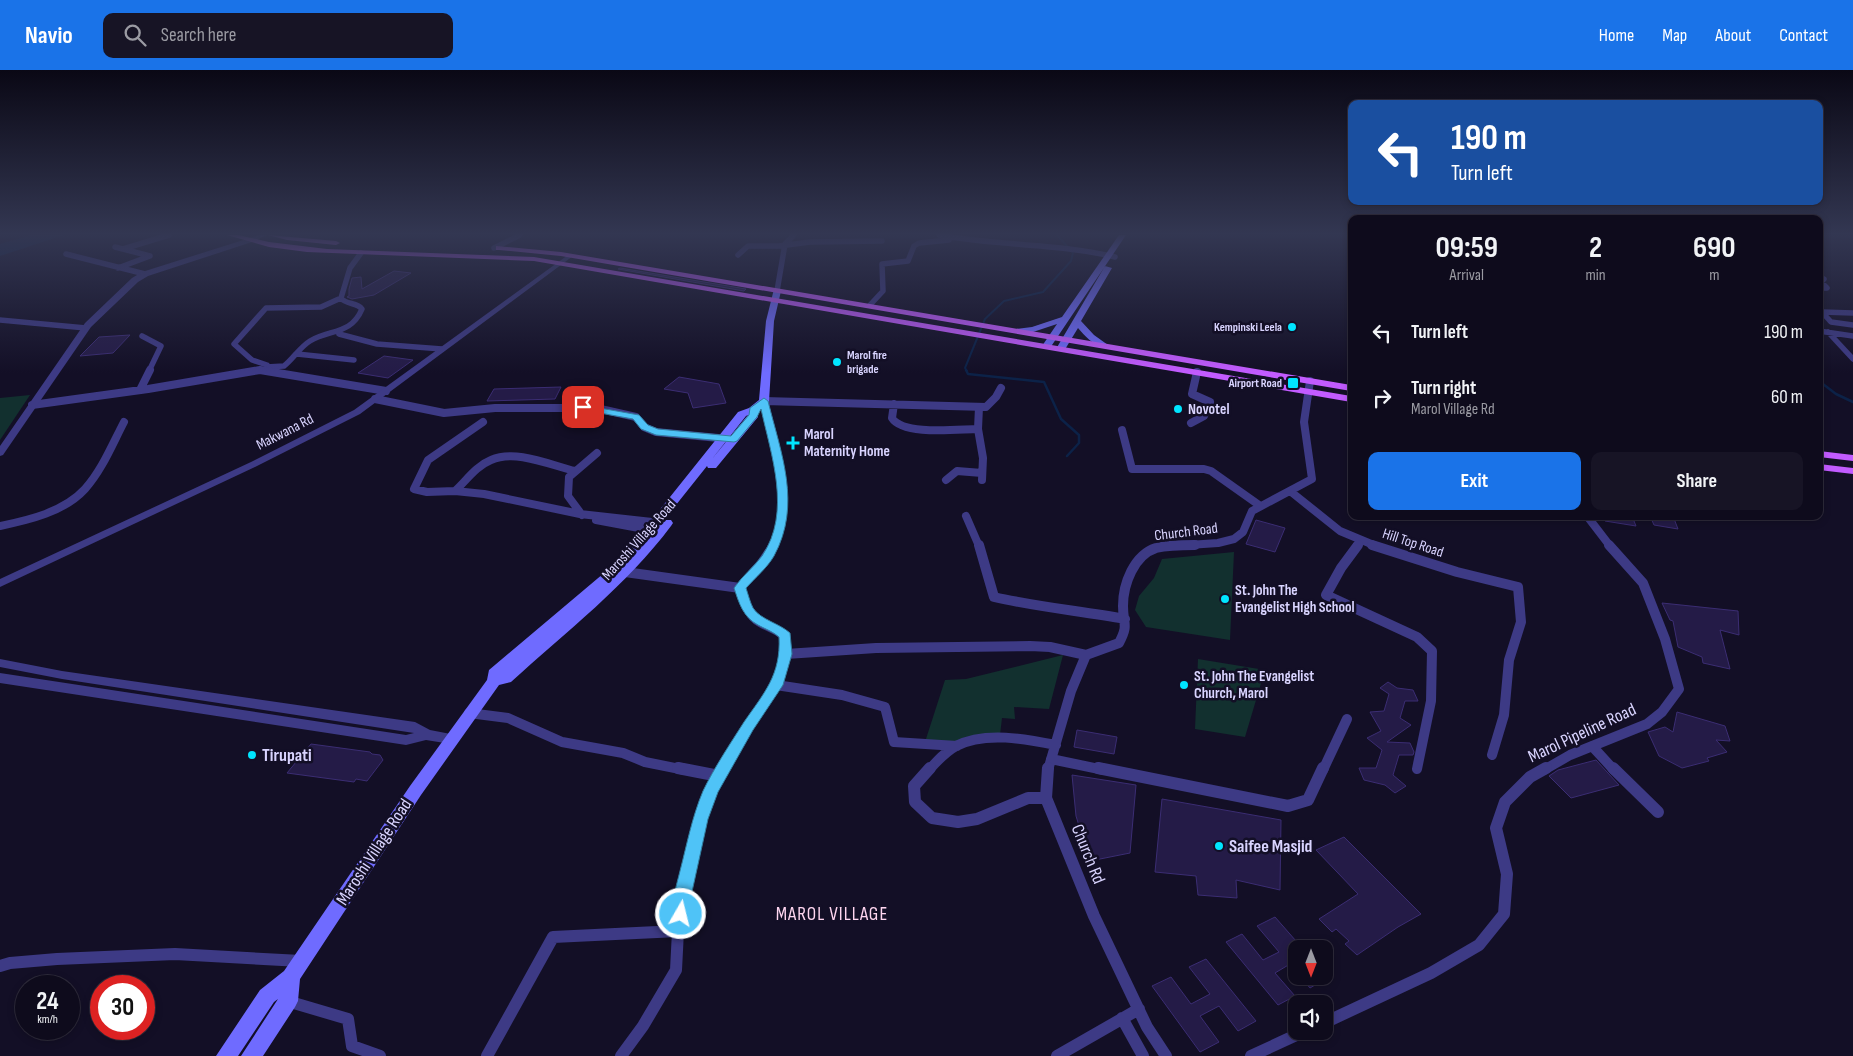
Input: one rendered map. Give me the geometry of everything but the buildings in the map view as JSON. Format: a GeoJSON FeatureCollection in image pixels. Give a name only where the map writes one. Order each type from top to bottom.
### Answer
{"type":"FeatureCollection","features":[{"type":"Feature","properties":{"kind":"main road"},"geometry":{"type":"LineString","coordinates":[[675,281],[777,296],[870,306],[1348,387]]}},
{"type":"Feature","properties":{"kind":"main road"},"geometry":{"type":"LineString","coordinates":[[699,281],[777,296],[832,310],[1348,398]]}},
{"type":"Feature","properties":{"kind":"main road"},"geometry":{"type":"LineString","coordinates":[[1047,346],[1064,319],[1092,281]]}},
{"type":"Feature","properties":{"kind":"main road"},"geometry":{"type":"LineString","coordinates":[[1061,349],[1098,281]]}},
{"type":"Feature","properties":{"kind":"main road"},"geometry":{"type":"LineString","coordinates":[[764,401],[770,321],[777,296]]}},
{"type":"Feature","properties":{"kind":"main road"},"geometry":{"type":"LineString","coordinates":[[832,310],[842,302]]}},
{"type":"Feature","properties":{"kind":"main road"},"geometry":{"type":"LineString","coordinates":[[1019,331],[1041,327],[1064,319]]}},
{"type":"Feature","properties":{"kind":"main road"},"geometry":{"type":"LineString","coordinates":[[1077,322],[1091,337],[1103,345]]}},
{"type":"Feature","properties":{"kind":"main road","name":"Maroshi Village Road"},"geometry":{"type":"LineString","coordinates":[[494,681],[506,678],[625,572],[728,439],[754,415],[754,410],[764,401]]}},
{"type":"Feature","properties":{"kind":"main road"},"geometry":{"type":"LineString","coordinates":[[1823,454],[1853,458]]}},
{"type":"Feature","properties":{"kind":"main road"},"geometry":{"type":"LineString","coordinates":[[1823,467],[1853,471]]}},
{"type":"Feature","properties":{"kind":"main road","name":"Maroshi Village Road"},"geometry":{"type":"LineString","coordinates":[[226,1056],[267,996],[297,969],[417,786],[494,681],[494,674],[614,571],[658,527]]}},
{"type":"Feature","properties":{"kind":"main road","name":"Maroshi Village Road"},"geometry":{"type":"LineString","coordinates":[[251,1056],[288,1001],[297,969]]}},
{"type":"Feature","properties":{"kind":"street"},"geometry":{"type":"LineString","coordinates":[[0,453],[86,328],[134,281]]}},
{"type":"Feature","properties":{"kind":"street"},"geometry":{"type":"LineString","coordinates":[[342,298],[344,281]]}},
{"type":"Feature","properties":{"kind":"street","name":"Makwana Rd"},"geometry":{"type":"LineString","coordinates":[[0,583],[254,464],[357,412],[536,281]]}},
{"type":"Feature","properties":{"kind":"street"},"geometry":{"type":"LineString","coordinates":[[777,296],[779,281]]}},
{"type":"Feature","properties":{"kind":"street"},"geometry":{"type":"LineString","coordinates":[[870,306],[883,292],[883,281]]}},
{"type":"Feature","properties":{"kind":"street"},"geometry":{"type":"LineString","coordinates":[[342,298],[343,301],[360,306],[362,309],[353,325],[340,332],[309,342],[284,366],[266,367],[267,365],[249,360],[234,344],[266,308],[321,307],[342,298]]}},
{"type":"Feature","properties":{"kind":"street"},"geometry":{"type":"LineString","coordinates":[[1823,312],[1853,313]]}},
{"type":"Feature","properties":{"kind":"street"},"geometry":{"type":"LineString","coordinates":[[1823,315],[1831,322],[1853,325]]}},
{"type":"Feature","properties":{"kind":"street"},"geometry":{"type":"LineString","coordinates":[[0,320],[86,328]]}},
{"type":"Feature","properties":{"kind":"street"},"geometry":{"type":"LineString","coordinates":[[1823,331],[1853,336]]}},
{"type":"Feature","properties":{"kind":"street"},"geometry":{"type":"LineString","coordinates":[[340,332],[339,334],[352,339],[373,344],[442,349]]}},
{"type":"Feature","properties":{"kind":"street"},"geometry":{"type":"LineString","coordinates":[[1828,332],[1853,359]]}},
{"type":"Feature","properties":{"kind":"street"},"geometry":{"type":"LineString","coordinates":[[140,390],[161,346],[142,336]]}},
{"type":"Feature","properties":{"kind":"street"},"geometry":{"type":"LineString","coordinates":[[297,354],[354,360]]}},
{"type":"Feature","properties":{"kind":"street"},"geometry":{"type":"LineString","coordinates":[[32,405],[140,390],[260,370],[386,392]]}},
{"type":"Feature","properties":{"kind":"street"},"geometry":{"type":"LineString","coordinates":[[1191,423],[1204,416],[1210,402],[1192,394],[1197,372]]}},
{"type":"Feature","properties":{"kind":"street"},"geometry":{"type":"LineString","coordinates":[[1122,430],[1132,469],[1204,469],[1260,505],[1312,479],[1304,422],[1310,381]]}},
{"type":"Feature","properties":{"kind":"street"},"geometry":{"type":"LineString","coordinates":[[740,588],[767,557],[779,534],[783,514],[781,476],[764,401],[986,407],[996,397],[1001,388]]}},
{"type":"Feature","properties":{"kind":"street"},"geometry":{"type":"LineString","coordinates":[[375,399],[427,412],[444,413],[495,408],[596,408],[636,417],[644,427],[656,432],[728,439]]}},
{"type":"Feature","properties":{"kind":"street"},"geometry":{"type":"LineString","coordinates":[[894,404],[892,419],[896,424],[904,428],[978,429]]}},
{"type":"Feature","properties":{"kind":"street"},"geometry":{"type":"LineString","coordinates":[[946,480],[957,471],[982,476],[983,458],[978,429],[979,407]]}},
{"type":"Feature","properties":{"kind":"street"},"geometry":{"type":"LineString","coordinates":[[0,526],[36,517],[57,508],[84,491],[104,461],[124,422]]}},
{"type":"Feature","properties":{"kind":"street"},"geometry":{"type":"LineString","coordinates":[[483,422],[428,460],[414,489],[426,492],[454,491],[484,494],[580,514],[604,522],[658,527]]}},
{"type":"Feature","properties":{"kind":"street"},"geometry":{"type":"LineString","coordinates":[[580,514],[568,496],[569,477],[598,453]]}},
{"type":"Feature","properties":{"kind":"street"},"geometry":{"type":"LineString","coordinates":[[454,491],[488,461],[496,457],[510,456],[575,472]]}},
{"type":"Feature","properties":{"kind":"street","name":"Hill Top Road"},"geometry":{"type":"LineString","coordinates":[[1290,491],[1340,531],[1361,541],[1483,580]]}},
{"type":"Feature","properties":{"kind":"street","name":"Church Road"},"geometry":{"type":"LineString","coordinates":[[1086,655],[1119,642],[1126,630],[1123,612],[1126,584],[1135,564],[1141,557],[1153,549],[1228,542],[1240,536],[1248,524],[1252,511],[1260,505]]}},
{"type":"Feature","properties":{"kind":"street"},"geometry":{"type":"LineString","coordinates":[[966,516],[980,547],[994,596],[1019,603],[1063,608],[1125,620]]}},
{"type":"Feature","properties":{"kind":"street","name":"Marol Pipeline Road"},"geometry":{"type":"LineString","coordinates":[[1333,1018],[1431,973],[1479,945],[1504,914],[1507,874],[1496,828],[1505,802],[1530,777],[1570,755],[1647,724],[1662,712],[1679,689],[1665,639],[1643,583],[1590,520]]}},
{"type":"Feature","properties":{"kind":"street"},"geometry":{"type":"LineString","coordinates":[[1361,541],[1341,568],[1326,595],[1417,637],[1432,651],[1431,701],[1417,769]]}},
{"type":"Feature","properties":{"kind":"street"},"geometry":{"type":"LineString","coordinates":[[625,572],[740,588]]}},
{"type":"Feature","properties":{"kind":"street"},"geometry":{"type":"LineString","coordinates":[[1483,580],[1518,587],[1522,622],[1508,660],[1504,715],[1492,755]]}},
{"type":"Feature","properties":{"kind":"street"},"geometry":{"type":"LineString","coordinates":[[621,1056],[643,1026],[676,970],[678,931],[685,881],[700,819],[711,791],[748,727],[776,685],[786,654],[785,636],[776,628],[760,622],[748,610],[740,588]]}},
{"type":"Feature","properties":{"kind":"street"},"geometry":{"type":"LineString","coordinates":[[786,654],[876,648],[1030,646],[1050,647],[1086,655]]}},
{"type":"Feature","properties":{"kind":"street","name":"Church Rd"},"geometry":{"type":"LineString","coordinates":[[1086,655],[1071,691],[1051,759],[1048,770],[1046,798],[1094,916],[1139,1009],[1166,1056]]}},
{"type":"Feature","properties":{"kind":"street"},"geometry":{"type":"LineString","coordinates":[[0,664],[415,728],[426,735]]}},
{"type":"Feature","properties":{"kind":"street"},"geometry":{"type":"LineString","coordinates":[[0,678],[406,740],[426,735],[451,739]]}},
{"type":"Feature","properties":{"kind":"street"},"geometry":{"type":"LineString","coordinates":[[776,685],[842,695],[885,707],[894,742],[957,746],[988,738],[1029,739],[1056,745]]}},
{"type":"Feature","properties":{"kind":"street"},"geometry":{"type":"LineString","coordinates":[[470,713],[508,718],[562,742],[624,753],[645,762],[720,776]]}},
{"type":"Feature","properties":{"kind":"street"},"geometry":{"type":"LineString","coordinates":[[1051,759],[1288,806],[1308,800],[1347,719]]}},
{"type":"Feature","properties":{"kind":"street"},"geometry":{"type":"LineString","coordinates":[[957,746],[932,767],[914,786],[915,802],[932,818],[958,822],[977,819],[1028,798],[1046,798]]}},
{"type":"Feature","properties":{"kind":"street"},"geometry":{"type":"LineString","coordinates":[[1592,746],[1631,788],[1658,812]]}},
{"type":"Feature","properties":{"kind":"street"},"geometry":{"type":"LineString","coordinates":[[487,1056],[553,937],[678,931]]}},
{"type":"Feature","properties":{"kind":"street"},"geometry":{"type":"LineString","coordinates":[[0,966],[10,963],[175,954],[297,969]]}},
{"type":"Feature","properties":{"kind":"street"},"geometry":{"type":"LineString","coordinates":[[267,996],[348,1019],[352,1046],[380,1056]]}},
{"type":"Feature","properties":{"kind":"street"},"geometry":{"type":"LineString","coordinates":[[1057,1056],[1139,1009]]}},
{"type":"Feature","properties":{"kind":"street"},"geometry":{"type":"LineString","coordinates":[[1122,1018],[1143,1056]]}},
{"type":"Feature","properties":{"kind":"street"},"geometry":{"type":"LineString","coordinates":[[1251,1056],[1288,1039]]}},
{"type":"Feature","properties":{"kind":"green space"},"geometry":{"type":"Polygon","coordinates":[[[30,395],[0,440],[0,398],[30,395]]]}},
{"type":"Feature","properties":{"kind":"green space"},"geometry":{"type":"Polygon","coordinates":[[[1234,552],[1230,640],[1146,627],[1135,610],[1139,596],[1154,578],[1162,559],[1234,552]]]}},
{"type":"Feature","properties":{"kind":"green space"},"geometry":{"type":"Polygon","coordinates":[[[1063,655],[1049,709],[1014,707],[1015,719],[1002,718],[1000,735],[960,743],[925,742],[945,680],[966,679],[1063,655]]]}},
{"type":"Feature","properties":{"kind":"green space"},"geometry":{"type":"Polygon","coordinates":[[[1198,659],[1265,670],[1245,737],[1195,729],[1198,659]]]}},
{"type":"Feature","properties":{"kind":"waterway"},"geometry":{"type":"LineString","coordinates":[[967,371],[965,368],[985,319],[1004,301],[1043,292],[1053,281]]}},
{"type":"Feature","properties":{"kind":"waterway"},"geometry":{"type":"LineString","coordinates":[[966,370],[968,374],[1044,382],[1061,419],[1079,435],[1079,443],[1067,456]]}},
{"type":"Feature","properties":{"kind":"waterway"},"geometry":{"type":"LineString","coordinates":[[1823,384],[1836,394],[1853,402]]}},
{"type":"Feature","properties":{"kind":"place","name":"Kempinski Leela"},"geometry":{"type":"Point","coordinates":[1292,327]}},
{"type":"Feature","properties":{"kind":"place","name":"Marol fire brigade"},"geometry":{"type":"Point","coordinates":[837,362]}},
{"type":"Feature","properties":{"kind":"place","name":"Airport Road"},"geometry":{"type":"Point","coordinates":[1293,383]}},
{"type":"Feature","properties":{"kind":"place","name":"Novotel"},"geometry":{"type":"Point","coordinates":[1178,409]}},
{"type":"Feature","properties":{"kind":"place","name":"Marol Maternity Home"},"geometry":{"type":"Point","coordinates":[793,443]}},
{"type":"Feature","properties":{"kind":"place","name":"St. John The Evangelist High School"},"geometry":{"type":"Point","coordinates":[1225,599]}},
{"type":"Feature","properties":{"kind":"place","name":"St. John The Evangelist Church, Marol"},"geometry":{"type":"Point","coordinates":[1184,685]}},
{"type":"Feature","properties":{"kind":"place","name":"Tirupati"},"geometry":{"type":"Point","coordinates":[252,755]}},
{"type":"Feature","properties":{"kind":"place","name":"Saifee Masjid"},"geometry":{"type":"Point","coordinates":[1219,846]}},
{"type":"Feature","properties":{"kind":"district","name":"MAROL VILLAGE"},"geometry":{"type":"Point","coordinates":[832,914]}},
{"type":"Feature","properties":{"kind":"route"},"geometry":{"type":"LineString","coordinates":[[583,407],[623,413],[636,417],[644,427],[656,432],[734,439],[754,415],[754,410],[764,401],[781,476],[783,514],[779,534],[767,557],[740,588],[748,610],[760,622],[776,628],[785,636],[786,654],[776,685],[748,727],[711,791],[700,819],[685,881],[681,914]]}}]}
